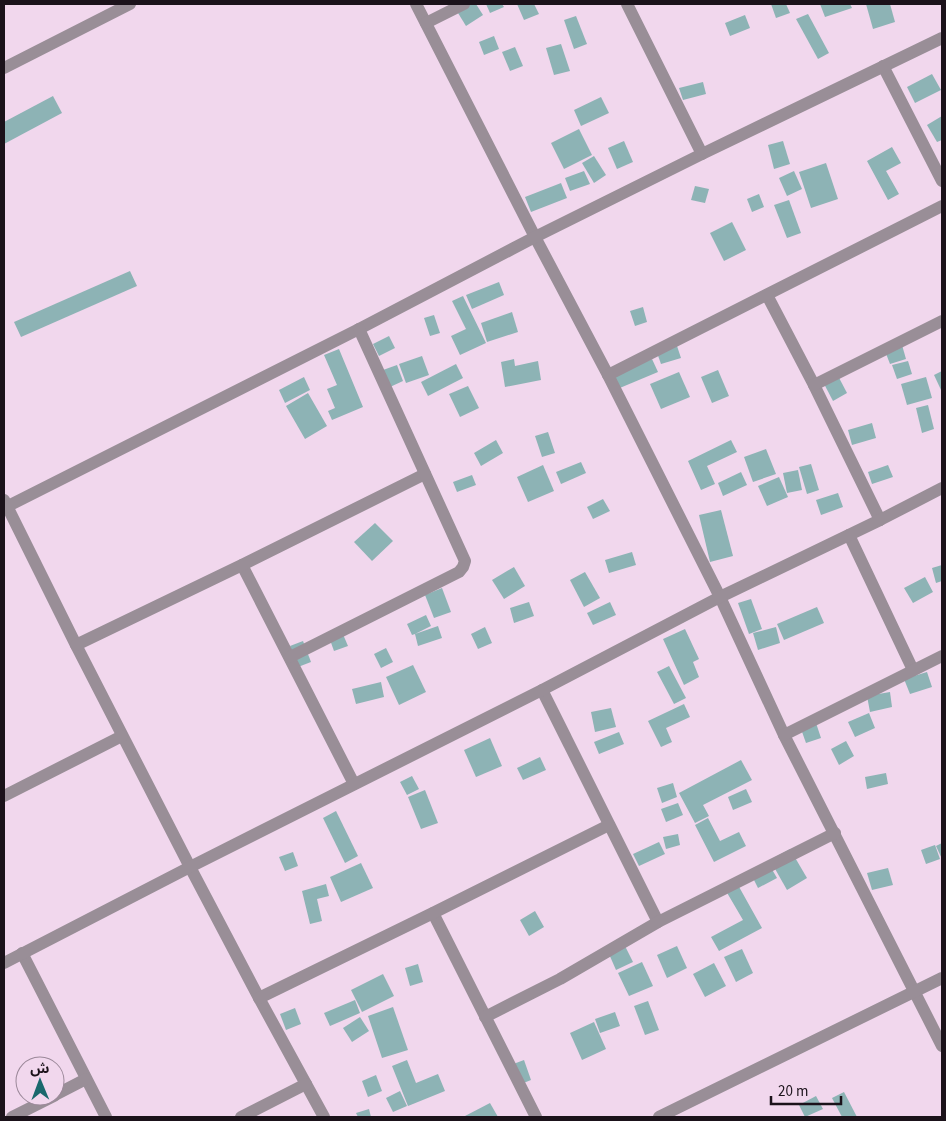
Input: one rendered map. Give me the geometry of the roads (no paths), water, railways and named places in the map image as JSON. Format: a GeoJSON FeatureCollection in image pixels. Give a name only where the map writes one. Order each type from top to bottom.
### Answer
{"type":"FeatureCollection","features":[{"type":"Feature","properties":{"kind":"street"},"geometry":{"type":"LineString","coordinates":[[4,68],[130,4]]}},
{"type":"Feature","properties":{"kind":"street"},"geometry":{"type":"LineString","coordinates":[[416,4],[608,375],[720,597],[784,735],[942,1046]]}},
{"type":"Feature","properties":{"kind":"street"},"geometry":{"type":"LineString","coordinates":[[426,23],[464,4]]}},
{"type":"Feature","properties":{"kind":"street"},"geometry":{"type":"LineString","coordinates":[[627,4],[702,154]]}},
{"type":"Feature","properties":{"kind":"street"},"geometry":{"type":"LineString","coordinates":[[324,1117],[190,867],[5,504],[359,329],[535,237],[942,38]]}},
{"type":"Feature","properties":{"kind":"street"},"geometry":{"type":"LineString","coordinates":[[883,66],[942,181]]}},
{"type":"Feature","properties":{"kind":"street"},"geometry":{"type":"LineString","coordinates":[[608,375],[942,206]]}},
{"type":"Feature","properties":{"kind":"street"},"geometry":{"type":"LineString","coordinates":[[767,295],[814,385],[880,520]]}},
{"type":"Feature","properties":{"kind":"street"},"geometry":{"type":"LineString","coordinates":[[814,385],[942,321]]}},
{"type":"Feature","properties":{"kind":"street"},"geometry":{"type":"LineString","coordinates":[[290,657],[459,572],[465,561],[359,329]]}},
{"type":"Feature","properties":{"kind":"street"},"geometry":{"type":"LineString","coordinates":[[76,645],[425,474]]}},
{"type":"Feature","properties":{"kind":"street"},"geometry":{"type":"LineString","coordinates":[[4,963],[542,690],[720,597],[942,488]]}},
{"type":"Feature","properties":{"kind":"street"},"geometry":{"type":"LineString","coordinates":[[849,535],[913,670]]}},
{"type":"Feature","properties":{"kind":"street"},"geometry":{"type":"LineString","coordinates":[[242,565],[354,784]]}},
{"type":"Feature","properties":{"kind":"street"},"geometry":{"type":"LineString","coordinates":[[784,735],[942,656]]}},
{"type":"Feature","properties":{"kind":"street"},"geometry":{"type":"LineString","coordinates":[[542,690],[658,922]]}},
{"type":"Feature","properties":{"kind":"street"},"geometry":{"type":"LineString","coordinates":[[4,796],[122,736]]}},
{"type":"Feature","properties":{"kind":"street"},"geometry":{"type":"LineString","coordinates":[[259,998],[609,825]]}},
{"type":"Feature","properties":{"kind":"street"},"geometry":{"type":"LineString","coordinates":[[485,1017],[560,979],[658,922],[835,833]]}},
{"type":"Feature","properties":{"kind":"street"},"geometry":{"type":"LineString","coordinates":[[433,913],[536,1117]]}},
{"type":"Feature","properties":{"kind":"street"},"geometry":{"type":"LineString","coordinates":[[22,953],[106,1117]]}},
{"type":"Feature","properties":{"kind":"street"},"geometry":{"type":"LineString","coordinates":[[658,1117],[942,978]]}},
{"type":"Feature","properties":{"kind":"street"},"geometry":{"type":"LineString","coordinates":[[65,1090],[86,1079]]}},
{"type":"Feature","properties":{"kind":"street"},"geometry":{"type":"LineString","coordinates":[[241,1117],[306,1084]]}},
{"type":"Feature","properties":{"kind":"street"},"geometry":{"type":"LineString","coordinates":[[12,1117],[34,1106]]}}]}
